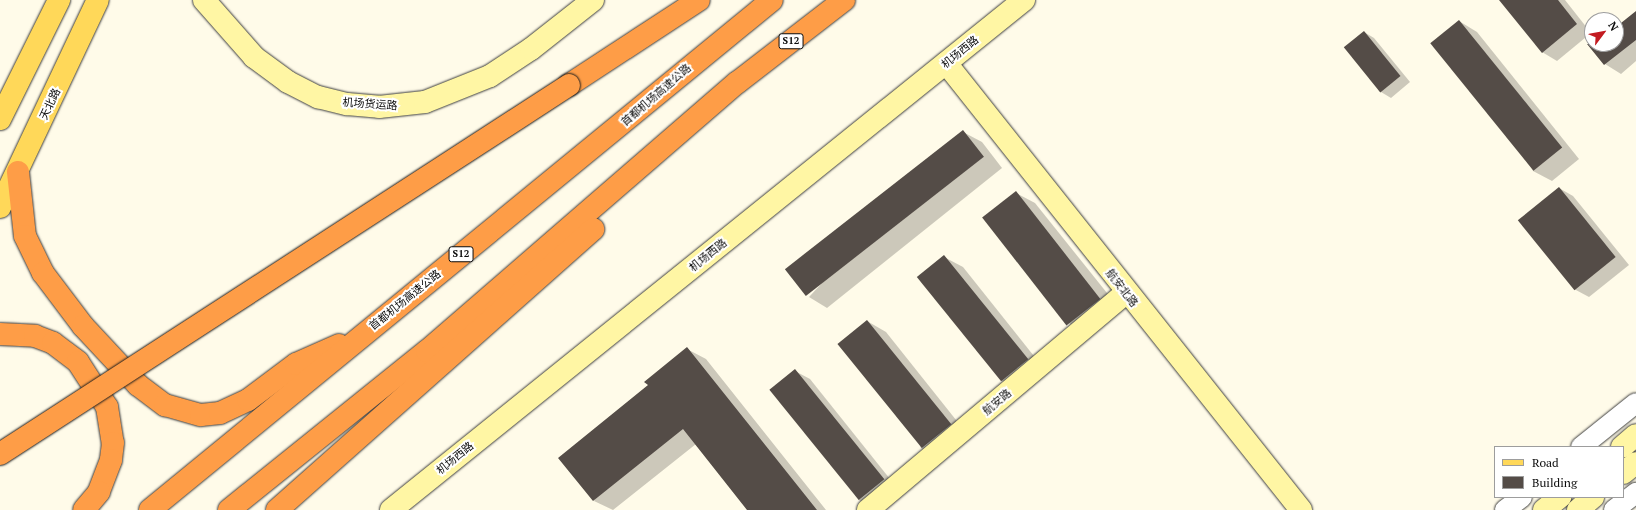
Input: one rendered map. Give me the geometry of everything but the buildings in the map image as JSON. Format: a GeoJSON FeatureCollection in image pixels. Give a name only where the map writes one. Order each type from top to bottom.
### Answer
{"type":"FeatureCollection","features":[{"type":"Feature","properties":{"kind":"highway"},"geometry":{"type":"LineString","coordinates":[[0,454],[699,0]]}},
{"type":"Feature","properties":{"kind":"highway","name":"首都机场高速公路"},"geometry":{"type":"LineString","coordinates":[[150,510],[375,325],[576,163],[707,51],[772,0]]}},
{"type":"Feature","properties":{"kind":"highway","name":"S12"},"geometry":{"type":"LineString","coordinates":[[229,510],[427,351],[738,82],[844,0]]}},
{"type":"Feature","properties":{"kind":"highway"},"geometry":{"type":"LineString","coordinates":[[277,510],[635,191],[738,82]]}},
{"type":"Feature","properties":{"kind":"highway"},"geometry":{"type":"LineString","coordinates":[[18,172],[25,236],[43,273],[83,326],[138,385],[165,405],[201,415],[229,410],[248,400],[296,364],[358,337],[375,325]]}},
{"type":"Feature","properties":{"kind":"highway"},"geometry":{"type":"LineString","coordinates":[[0,334],[35,336],[53,343],[78,362],[107,407],[113,443],[111,460],[99,492],[84,510]]}},
{"type":"Feature","properties":{"kind":"main road"},"geometry":{"type":"LineString","coordinates":[[0,119],[59,0]]}},
{"type":"Feature","properties":{"kind":"main road","name":"天北路"},"geometry":{"type":"LineString","coordinates":[[0,207],[18,172],[98,0]]}},
{"type":"Feature","properties":{"kind":"street","name":"机场货运路"},"geometry":{"type":"LineString","coordinates":[[204,0],[254,58],[288,82],[318,96],[348,104],[379,106],[424,102],[490,76],[531,49],[593,0]]}},
{"type":"Feature","properties":{"kind":"street","name":"机场西路"},"geometry":{"type":"LineString","coordinates":[[391,510],[1024,0]]}},
{"type":"Feature","properties":{"kind":"street","name":"航安北路"},"geometry":{"type":"LineString","coordinates":[[946,63],[1126,293],[1302,510]]}},
{"type":"Feature","properties":{"kind":"street","name":"航安路"},"geometry":{"type":"LineString","coordinates":[[868,510],[1126,293]]}},
{"type":"Feature","properties":{"kind":"street"},"geometry":{"type":"LineString","coordinates":[[1582,446],[1636,403]]}},
{"type":"Feature","properties":{"kind":"street"},"geometry":{"type":"LineString","coordinates":[[1623,446],[1636,435]]}},
{"type":"Feature","properties":{"kind":"street"},"geometry":{"type":"LineString","coordinates":[[1624,472],[1636,463]]}},
{"type":"Feature","properties":{"kind":"street"},"geometry":{"type":"LineString","coordinates":[[1614,510],[1636,492]]}},
{"type":"Feature","properties":{"kind":"street"},"geometry":{"type":"LineString","coordinates":[[1505,510],[1521,498]]}},
{"type":"Feature","properties":{"kind":"street"},"geometry":{"type":"LineString","coordinates":[[1544,510],[1559,498]]}},
{"type":"Feature","properties":{"kind":"street"},"geometry":{"type":"LineString","coordinates":[[1578,510],[1592,498]]}}]}
